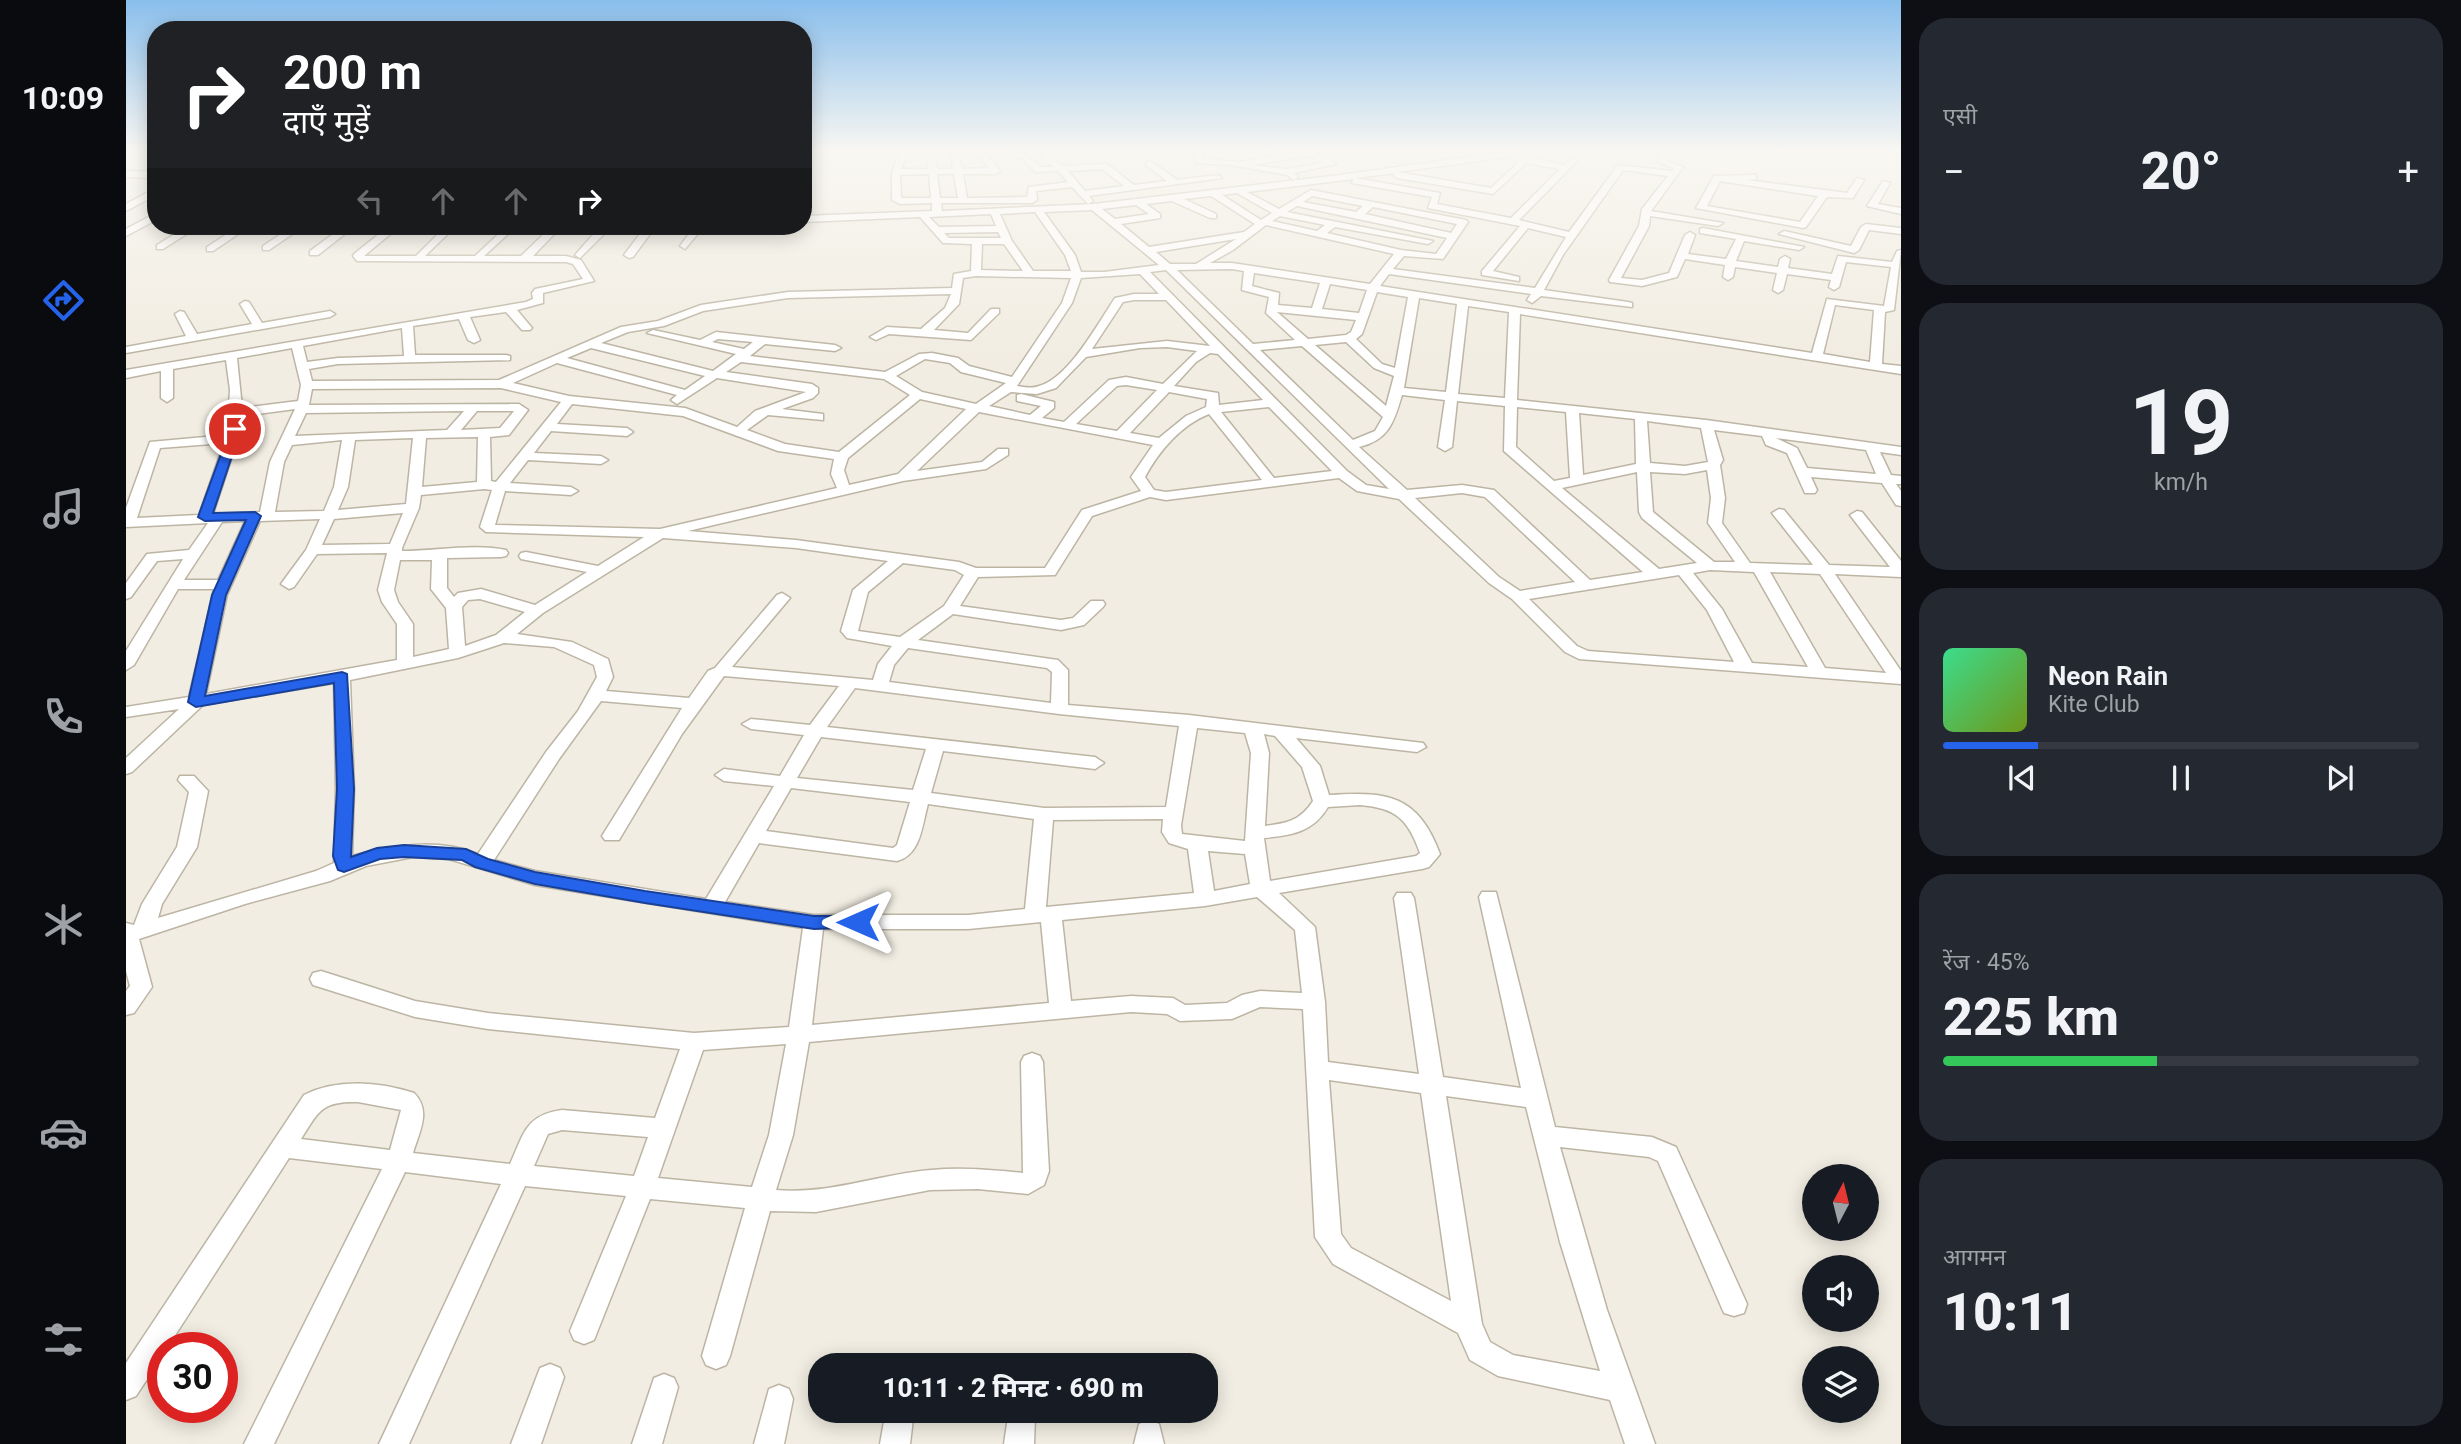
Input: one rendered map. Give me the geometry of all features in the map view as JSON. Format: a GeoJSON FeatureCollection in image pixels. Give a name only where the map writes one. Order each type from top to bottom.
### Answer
{"type":"FeatureCollection","features":[{"type":"Feature","properties":{"kind":"street"},"geometry":{"type":"LineString","coordinates":[[812,219],[851,217]]}},
{"type":"Feature","properties":{"kind":"street"},"geometry":{"type":"LineString","coordinates":[[924,217],[946,241],[1007,240]]}},
{"type":"Feature","properties":{"kind":"street"},"geometry":{"type":"LineString","coordinates":[[997,217],[1007,240],[1029,272]]}},
{"type":"Feature","properties":{"kind":"street"},"geometry":{"type":"LineString","coordinates":[[903,477],[967,414],[1008,387],[1045,341],[1067,303],[1077,274],[1070,255],[1043,217]]}},
{"type":"Feature","properties":{"kind":"street"},"geometry":{"type":"LineString","coordinates":[[1107,217],[1149,250],[1154,269],[1168,297],[1215,350],[1273,402],[1342,474],[1362,488],[1403,495],[1462,489],[1489,493],[1586,585]]}},
{"type":"Feature","properties":{"kind":"street"},"geometry":{"type":"LineString","coordinates":[[1113,222],[1147,217]]}},
{"type":"Feature","properties":{"kind":"street"},"geometry":{"type":"LineString","coordinates":[[1253,217],[1262,223],[1406,254],[1437,258],[1469,217]]}},
{"type":"Feature","properties":{"kind":"street"},"geometry":{"type":"LineString","coordinates":[[1199,265],[1219,255],[1272,217]]}},
{"type":"Feature","properties":{"kind":"street"},"geometry":{"type":"LineString","coordinates":[[1301,217],[1428,241],[1450,240]]}},
{"type":"Feature","properties":{"kind":"street"},"geometry":{"type":"LineString","coordinates":[[1367,217],[1450,240]]}},
{"type":"Feature","properties":{"kind":"street"},"geometry":{"type":"LineString","coordinates":[[1488,217],[1572,236]]}},
{"type":"Feature","properties":{"kind":"street"},"geometry":{"type":"LineString","coordinates":[[1513,221],[1517,217]]}},
{"type":"Feature","properties":{"kind":"street"},"geometry":{"type":"LineString","coordinates":[[1585,217],[1540,288],[1520,312],[1510,403],[1509,448],[1655,574]]}},
{"type":"Feature","properties":{"kind":"street"},"geometry":{"type":"LineString","coordinates":[[1600,301],[1644,226],[1645,217]]}},
{"type":"Feature","properties":{"kind":"street"},"geometry":{"type":"LineString","coordinates":[[1753,217],[1798,225],[1802,225],[1807,217]]}},
{"type":"Feature","properties":{"kind":"street"},"geometry":{"type":"LineString","coordinates":[[126,218],[147,218]]}},
{"type":"Feature","properties":{"kind":"street"},"geometry":{"type":"LineString","coordinates":[[1667,218],[1686,228],[1836,252],[1854,250],[1899,260]]}},
{"type":"Feature","properties":{"kind":"street"},"geometry":{"type":"LineString","coordinates":[[1667,218],[1688,218],[1811,238],[1836,252],[1862,261],[1899,260]]}},
{"type":"Feature","properties":{"kind":"street"},"geometry":{"type":"LineString","coordinates":[[126,233],[147,222]]}},
{"type":"Feature","properties":{"kind":"street"},"geometry":{"type":"LineString","coordinates":[[1318,235],[1333,224]]}},
{"type":"Feature","properties":{"kind":"street"},"geometry":{"type":"LineString","coordinates":[[1526,224],[1486,272],[1540,288],[1628,305]]}},
{"type":"Feature","properties":{"kind":"street"},"geometry":{"type":"LineString","coordinates":[[1854,250],[1866,227],[1901,232]]}},
{"type":"Feature","properties":{"kind":"street"},"geometry":{"type":"LineString","coordinates":[[935,230],[1002,229]]}},
{"type":"Feature","properties":{"kind":"street"},"geometry":{"type":"LineString","coordinates":[[160,247],[179,235]]}},
{"type":"Feature","properties":{"kind":"street"},"geometry":{"type":"LineString","coordinates":[[210,249],[232,235]]}},
{"type":"Feature","properties":{"kind":"street"},"geometry":{"type":"LineString","coordinates":[[266,248],[286,235]]}},
{"type":"Feature","properties":{"kind":"street"},"geometry":{"type":"LineString","coordinates":[[314,253],[338,235]]}},
{"type":"Feature","properties":{"kind":"street"},"geometry":{"type":"LineString","coordinates":[[126,374],[536,303],[539,301],[537,293],[545,289],[589,281],[573,260],[361,259],[358,256],[384,235]]}},
{"type":"Feature","properties":{"kind":"street"},"geometry":{"type":"LineString","coordinates":[[420,255],[442,235]]}},
{"type":"Feature","properties":{"kind":"street"},"geometry":{"type":"LineString","coordinates":[[479,256],[502,235]]}},
{"type":"Feature","properties":{"kind":"street"},"geometry":{"type":"LineString","coordinates":[[524,259],[548,235]]}},
{"type":"Feature","properties":{"kind":"street"},"geometry":{"type":"LineString","coordinates":[[580,255],[601,235]]}},
{"type":"Feature","properties":{"kind":"street"},"geometry":{"type":"LineString","coordinates":[[629,255],[645,235]]}},
{"type":"Feature","properties":{"kind":"street"},"geometry":{"type":"LineString","coordinates":[[685,246],[693,235]]}},
{"type":"Feature","properties":{"kind":"street"},"geometry":{"type":"LineString","coordinates":[[1149,250],[1247,235]]}},
{"type":"Feature","properties":{"kind":"street"},"geometry":{"type":"LineString","coordinates":[[1614,280],[1642,283],[1677,273],[1690,235]]}},
{"type":"Feature","properties":{"kind":"street"},"geometry":{"type":"LineString","coordinates":[[1728,277],[1733,251],[1742,237]]}},
{"type":"Feature","properties":{"kind":"street"},"geometry":{"type":"LineString","coordinates":[[1250,348],[1349,338],[1356,334],[1373,288],[1386,271],[1406,254],[1428,241]]}},
{"type":"Feature","properties":{"kind":"street"},"geometry":{"type":"LineString","coordinates":[[976,273],[977,242]]}},
{"type":"Feature","properties":{"kind":"street"},"geometry":{"type":"LineString","coordinates":[[1778,290],[1781,270],[1790,245]]}},
{"type":"Feature","properties":{"kind":"street"},"geometry":{"type":"LineString","coordinates":[[1854,250],[1862,261]]}},
{"type":"Feature","properties":{"kind":"street"},"geometry":{"type":"LineString","coordinates":[[1816,358],[1836,278],[1836,252]]}},
{"type":"Feature","properties":{"kind":"street"},"geometry":{"type":"LineString","coordinates":[[1682,256],[1836,278]]}},
{"type":"Feature","properties":{"kind":"street"},"geometry":{"type":"LineString","coordinates":[[1876,366],[1899,260]]}},
{"type":"Feature","properties":{"kind":"street"},"geometry":{"type":"LineString","coordinates":[[924,333],[956,303],[960,275],[1029,272],[1077,274],[1199,265],[1284,274],[1901,370]]}},
{"type":"Feature","properties":{"kind":"street"},"geometry":{"type":"LineString","coordinates":[[1154,269],[1250,348],[1403,495],[1494,580],[1517,596],[1571,649],[1585,656],[1900,679]]}},
{"type":"Feature","properties":{"kind":"street"},"geometry":{"type":"LineString","coordinates":[[1250,269],[1246,288],[1275,295]]}},
{"type":"Feature","properties":{"kind":"street"},"geometry":{"type":"LineString","coordinates":[[1386,271],[1445,280],[1540,288]]}},
{"type":"Feature","properties":{"kind":"street"},"geometry":{"type":"LineString","coordinates":[[1284,274],[1271,313],[1389,415]]}},
{"type":"Feature","properties":{"kind":"street"},"geometry":{"type":"LineString","coordinates":[[1434,298],[1445,280]]}},
{"type":"Feature","properties":{"kind":"street"},"geometry":{"type":"LineString","coordinates":[[1316,312],[1326,281]]}},
{"type":"Feature","properties":{"kind":"street"},"geometry":{"type":"LineString","coordinates":[[501,384],[625,328],[660,324],[701,308],[788,295],[957,291]]}},
{"type":"Feature","properties":{"kind":"street"},"geometry":{"type":"LineString","coordinates":[[1350,445],[1375,440],[1384,431],[1397,391],[1414,295]]}},
{"type":"Feature","properties":{"kind":"street"},"geometry":{"type":"LineString","coordinates":[[1008,387],[1045,390],[1082,354],[1119,300],[1168,297]]}},
{"type":"Feature","properties":{"kind":"street"},"geometry":{"type":"LineString","coordinates":[[1830,301],[1890,310]]}},
{"type":"Feature","properties":{"kind":"street"},"geometry":{"type":"LineString","coordinates":[[1446,447],[1463,303]]}},
{"type":"Feature","properties":{"kind":"street"},"geometry":{"type":"LineString","coordinates":[[245,304],[259,327]]}},
{"type":"Feature","properties":{"kind":"street"},"geometry":{"type":"LineString","coordinates":[[509,308],[526,328]]}},
{"type":"Feature","properties":{"kind":"street"},"geometry":{"type":"LineString","coordinates":[[1271,308],[1363,317]]}},
{"type":"Feature","properties":{"kind":"street"},"geometry":{"type":"LineString","coordinates":[[876,337],[887,330],[971,337],[995,311]]}},
{"type":"Feature","properties":{"kind":"street"},"geometry":{"type":"LineString","coordinates":[[180,314],[193,338]]}},
{"type":"Feature","properties":{"kind":"street"},"geometry":{"type":"LineString","coordinates":[[126,350],[330,314]]}},
{"type":"Feature","properties":{"kind":"street"},"geometry":{"type":"LineString","coordinates":[[463,315],[474,340]]}},
{"type":"Feature","properties":{"kind":"street"},"geometry":{"type":"LineString","coordinates":[[407,324],[411,359]]}},
{"type":"Feature","properties":{"kind":"street"},"geometry":{"type":"LineString","coordinates":[[653,333],[744,355],[887,376],[918,395],[1032,420],[1163,443]]}},
{"type":"Feature","properties":{"kind":"street"},"geometry":{"type":"LineString","coordinates":[[700,344],[712,335],[835,348]]}},
{"type":"Feature","properties":{"kind":"street"},"geometry":{"type":"LineString","coordinates":[[1349,338],[1378,366],[1400,374]]}},
{"type":"Feature","properties":{"kind":"street"},"geometry":{"type":"LineString","coordinates":[[661,409],[718,375],[762,340]]}},
{"type":"Feature","properties":{"kind":"street"},"geometry":{"type":"LineString","coordinates":[[126,768],[196,702],[224,584],[260,516],[271,504],[276,462],[303,407],[307,385],[297,343]]}},
{"type":"Feature","properties":{"kind":"street"},"geometry":{"type":"LineString","coordinates":[[590,344],[718,375],[813,388],[812,393],[764,412],[738,431]]}},
{"type":"Feature","properties":{"kind":"street"},"geometry":{"type":"LineString","coordinates":[[1082,354],[1140,345],[1167,344],[1215,350]]}},
{"type":"Feature","properties":{"kind":"street"},"geometry":{"type":"LineString","coordinates":[[1120,436],[1196,356],[1215,350]]}},
{"type":"Feature","properties":{"kind":"street"},"geometry":{"type":"LineString","coordinates":[[126,665],[194,554],[212,517],[236,413],[231,354]]}},
{"type":"Feature","properties":{"kind":"street"},"geometry":{"type":"LineString","coordinates":[[887,376],[923,356],[954,360],[972,372],[1050,405],[1032,420]]}},
{"type":"Feature","properties":{"kind":"street"},"geometry":{"type":"LineString","coordinates":[[304,366],[338,361],[506,358]]}},
{"type":"Feature","properties":{"kind":"street"},"geometry":{"type":"LineString","coordinates":[[556,359],[687,394]]}},
{"type":"Feature","properties":{"kind":"street"},"geometry":{"type":"LineString","coordinates":[[167,366],[167,398]]}},
{"type":"Feature","properties":{"kind":"street"},"geometry":{"type":"LineString","coordinates":[[1067,426],[1118,380],[1214,396],[1212,409],[1271,483]]}},
{"type":"Feature","properties":{"kind":"street"},"geometry":{"type":"LineString","coordinates":[[307,385],[501,384],[569,400],[685,412],[783,448],[842,456]]}},
{"type":"Feature","properties":{"kind":"street"},"geometry":{"type":"LineString","coordinates":[[1397,391],[1641,416],[1901,451]]}},
{"type":"Feature","properties":{"kind":"street"},"geometry":{"type":"LineString","coordinates":[[846,492],[837,477],[836,467],[842,456],[918,395]]}},
{"type":"Feature","properties":{"kind":"street"},"geometry":{"type":"LineString","coordinates":[[569,400],[500,486],[487,527],[660,533],[796,544],[959,566],[973,573],[1050,572],[1087,513],[1149,493],[1166,496],[1342,474]]}},
{"type":"Feature","properties":{"kind":"street"},"geometry":{"type":"LineString","coordinates":[[1149,493],[1138,477],[1149,458],[1195,414],[1212,409],[1273,402]]}},
{"type":"Feature","properties":{"kind":"street"},"geometry":{"type":"LineString","coordinates":[[236,413],[303,407],[515,407],[522,410],[504,432],[349,436],[287,441]]}},
{"type":"Feature","properties":{"kind":"street"},"geometry":{"type":"LineString","coordinates":[[450,434],[474,407]]}},
{"type":"Feature","properties":{"kind":"street"},"geometry":{"type":"LineString","coordinates":[[1572,409],[1577,481]]}},
{"type":"Feature","properties":{"kind":"street"},"geometry":{"type":"LineString","coordinates":[[764,412],[819,417]]}},
{"type":"Feature","properties":{"kind":"street"},"geometry":{"type":"LineString","coordinates":[[1641,416],[1646,512],[1710,566]]}},
{"type":"Feature","properties":{"kind":"street"},"geometry":{"type":"LineString","coordinates":[[1706,424],[1716,460],[1713,465],[1718,498],[1715,523],[1752,566],[1820,674]]}},
{"type":"Feature","properties":{"kind":"street"},"geometry":{"type":"LineString","coordinates":[[547,427],[627,432]]}},
{"type":"Feature","properties":{"kind":"street"},"geometry":{"type":"LineString","coordinates":[[1767,432],[1771,442],[1792,451],[1810,490]]}},
{"type":"Feature","properties":{"kind":"street"},"geometry":{"type":"LineString","coordinates":[[484,433],[484,485]]}},
{"type":"Feature","properties":{"kind":"street"},"geometry":{"type":"LineString","coordinates":[[405,664],[405,624],[390,602],[386,590],[395,552],[412,508],[420,434]]}},
{"type":"Feature","properties":{"kind":"street"},"geometry":{"type":"LineString","coordinates":[[289,584],[313,550],[341,487],[349,436]]}},
{"type":"Feature","properties":{"kind":"street"},"geometry":{"type":"LineString","coordinates":[[232,438],[155,445],[127,523],[212,517],[329,515],[412,508]]}},
{"type":"Feature","properties":{"kind":"street"},"geometry":{"type":"LineString","coordinates":[[1871,446],[1886,479],[1901,502]]}},
{"type":"Feature","properties":{"kind":"street"},"geometry":{"type":"LineString","coordinates":[[126,712],[342,677],[458,653],[502,638],[537,610],[660,533],[903,477],[986,466],[1003,452]]}},
{"type":"Feature","properties":{"kind":"street"},"geometry":{"type":"LineString","coordinates":[[524,456],[601,460]]}},
{"type":"Feature","properties":{"kind":"street"},"geometry":{"type":"LineString","coordinates":[[1550,486],[1643,467],[1685,470],[1713,465]]}},
{"type":"Feature","properties":{"kind":"street"},"geometry":{"type":"LineString","coordinates":[[1802,472],[1901,480]]}},
{"type":"Feature","properties":{"kind":"street"},"geometry":{"type":"LineString","coordinates":[[415,492],[484,485],[571,491]]}},
{"type":"Feature","properties":{"kind":"street"},"geometry":{"type":"LineString","coordinates":[[1779,513],[1824,569],[1900,679]]}},
{"type":"Feature","properties":{"kind":"street"},"geometry":{"type":"LineString","coordinates":[[1857,515],[1901,572]]}},
{"type":"Feature","properties":{"kind":"street"},"geometry":{"type":"LineString","coordinates":[[313,550],[440,555],[501,553]]}},
{"type":"Feature","properties":{"kind":"street"},"geometry":{"type":"LineString","coordinates":[[126,594],[152,557],[194,554]]}},
{"type":"Feature","properties":{"kind":"street"},"geometry":{"type":"LineString","coordinates":[[440,555],[439,589],[454,607],[458,653]]}},
{"type":"Feature","properties":{"kind":"street"},"geometry":{"type":"LineString","coordinates":[[526,556],[602,571]]}},
{"type":"Feature","properties":{"kind":"street"},"geometry":{"type":"LineString","coordinates":[[899,559],[861,590],[849,631],[853,635],[1052,664],[1060,670],[1059,709]]}},
{"type":"Feature","properties":{"kind":"street"},"geometry":{"type":"LineString","coordinates":[[1517,596],[1710,566],[1901,572]]}},
{"type":"Feature","properties":{"kind":"street"},"geometry":{"type":"LineString","coordinates":[[1684,570],[1714,610],[1746,668]]}},
{"type":"Feature","properties":{"kind":"street"},"geometry":{"type":"LineString","coordinates":[[879,686],[886,664],[905,641],[950,609],[973,573]]}},
{"type":"Feature","properties":{"kind":"street"},"geometry":{"type":"LineString","coordinates":[[173,585],[224,584]]}},
{"type":"Feature","properties":{"kind":"street"},"geometry":{"type":"LineString","coordinates":[[454,607],[463,596],[481,594],[537,610]]}},
{"type":"Feature","properties":{"kind":"street"},"geometry":{"type":"LineString","coordinates":[[612,836],[649,768],[693,704],[737,647],[768,620],[782,598]]}},
{"type":"Feature","properties":{"kind":"street"},"geometry":{"type":"LineString","coordinates":[[950,609],[1060,625],[1078,622],[1097,604]]}},
{"type":"Feature","properties":{"kind":"street"},"geometry":{"type":"LineString","coordinates":[[482,863],[551,756],[586,713],[605,677],[602,663],[577,647],[537,639],[502,638]]}},
{"type":"Feature","properties":{"kind":"street"},"geometry":{"type":"LineString","coordinates":[[720,671],[850,682],[1059,709],[1189,720],[1417,747]]}},
{"type":"Feature","properties":{"kind":"street"},"geometry":{"type":"LineString","coordinates":[[342,677],[344,866]]}},
{"type":"Feature","properties":{"kind":"street"},"geometry":{"type":"LineString","coordinates":[[712,907],[816,730],[850,682]]}},
{"type":"Feature","properties":{"kind":"street"},"geometry":{"type":"LineString","coordinates":[[595,695],[693,704]]}},
{"type":"Feature","properties":{"kind":"street"},"geometry":{"type":"LineString","coordinates":[[1189,720],[1170,831],[1172,837],[1179,842],[1255,841],[1304,826],[1312,819],[1322,801],[1311,766],[1280,732]]}},
{"type":"Feature","properties":{"kind":"street"},"geometry":{"type":"LineString","coordinates":[[751,724],[1094,763]]}},
{"type":"Feature","properties":{"kind":"street"},"geometry":{"type":"LineString","coordinates":[[1253,728],[1260,753],[1255,841],[1261,889],[1305,927],[1314,1002],[1328,1237],[1342,1256],[1468,1324]]}},
{"type":"Feature","properties":{"kind":"street"},"geometry":{"type":"LineString","coordinates":[[754,836],[897,855],[906,848],[936,744]]}},
{"type":"Feature","properties":{"kind":"street"},"geometry":{"type":"LineString","coordinates":[[724,775],[1044,814],[1174,813]]}},
{"type":"Feature","properties":{"kind":"street"},"geometry":{"type":"LineString","coordinates":[[126,1007],[141,987],[132,932],[187,848],[199,791],[187,779]]}},
{"type":"Feature","properties":{"kind":"street"},"geometry":{"type":"LineString","coordinates":[[132,932],[323,876],[377,854],[404,851],[466,855],[482,863],[535,878],[814,922],[968,922],[1205,899],[1422,862],[1430,854],[1419,824],[1406,812],[1384,801],[1322,801]]}},
{"type":"Feature","properties":{"kind":"street"},"geometry":{"type":"LineString","coordinates":[[1044,814],[1043,916],[1061,1010]]}},
{"type":"Feature","properties":{"kind":"street"},"geometry":{"type":"LineString","coordinates":[[1197,843],[1205,899]]}},
{"type":"Feature","properties":{"kind":"street"},"geometry":{"type":"LineString","coordinates":[[1489,897],[1534,1099],[1618,1388],[1640,1444]]}},
{"type":"Feature","properties":{"kind":"street"},"geometry":{"type":"LineString","coordinates":[[1404,898],[1468,1324],[1480,1351],[1508,1367],[1618,1388]]}},
{"type":"Feature","properties":{"kind":"street"},"geometry":{"type":"LineString","coordinates":[[716,1356],[781,1135],[799,1035],[814,922]]}},
{"type":"Feature","properties":{"kind":"street"},"geometry":{"type":"LineString","coordinates":[[321,979],[415,1009],[488,1021],[694,1042],[799,1035],[1131,1004],[1173,1006],[1180,1013],[1196,1014],[1232,1012],[1241,1003],[1251,999],[1314,1002]]}},
{"type":"Feature","properties":{"kind":"street"},"geometry":{"type":"LineString","coordinates":[[584,1331],[642,1187],[694,1042]]}},
{"type":"Feature","properties":{"kind":"street"},"geometry":{"type":"LineString","coordinates":[[281,1147],[760,1200],[816,1201],[930,1180],[978,1179],[1028,1184],[1035,1178],[1037,1171],[1032,1062]]}},
{"type":"Feature","properties":{"kind":"street"},"geometry":{"type":"LineString","coordinates":[[1317,1069],[1534,1099]]}},
{"type":"Feature","properties":{"kind":"street"},"geometry":{"type":"LineString","coordinates":[[126,1387],[312,1102],[321,1095],[333,1092],[405,1100],[412,1105],[413,1113],[398,1162],[259,1444]]}},
{"type":"Feature","properties":{"kind":"street"},"geometry":{"type":"LineString","coordinates":[[394,1444],[539,1128],[547,1122],[562,1120],[661,1128]]}},
{"type":"Feature","properties":{"kind":"street"},"geometry":{"type":"LineString","coordinates":[[1545,1136],[1652,1147],[1667,1154],[1734,1304]]}},
{"type":"Feature","properties":{"kind":"street"},"geometry":{"type":"LineString","coordinates":[[526,1444],[550,1377]]}},
{"type":"Feature","properties":{"kind":"street"},"geometry":{"type":"LineString","coordinates":[[647,1444],[664,1387]]}},
{"type":"Feature","properties":{"kind":"street"},"geometry":{"type":"LineString","coordinates":[[769,1444],[779,1399]]}},
{"type":"Feature","properties":{"kind":"street"},"geometry":{"type":"LineString","coordinates":[[895,1444],[898,1423]]}},
{"type":"Feature","properties":{"kind":"route"},"geometry":{"type":"LineString","coordinates":[[235,429],[205,517],[255,516],[219,595],[196,702],[342,677],[344,866],[377,854],[404,851],[466,855],[482,863],[535,878],[645,897],[814,922],[858,922]]}}]}
